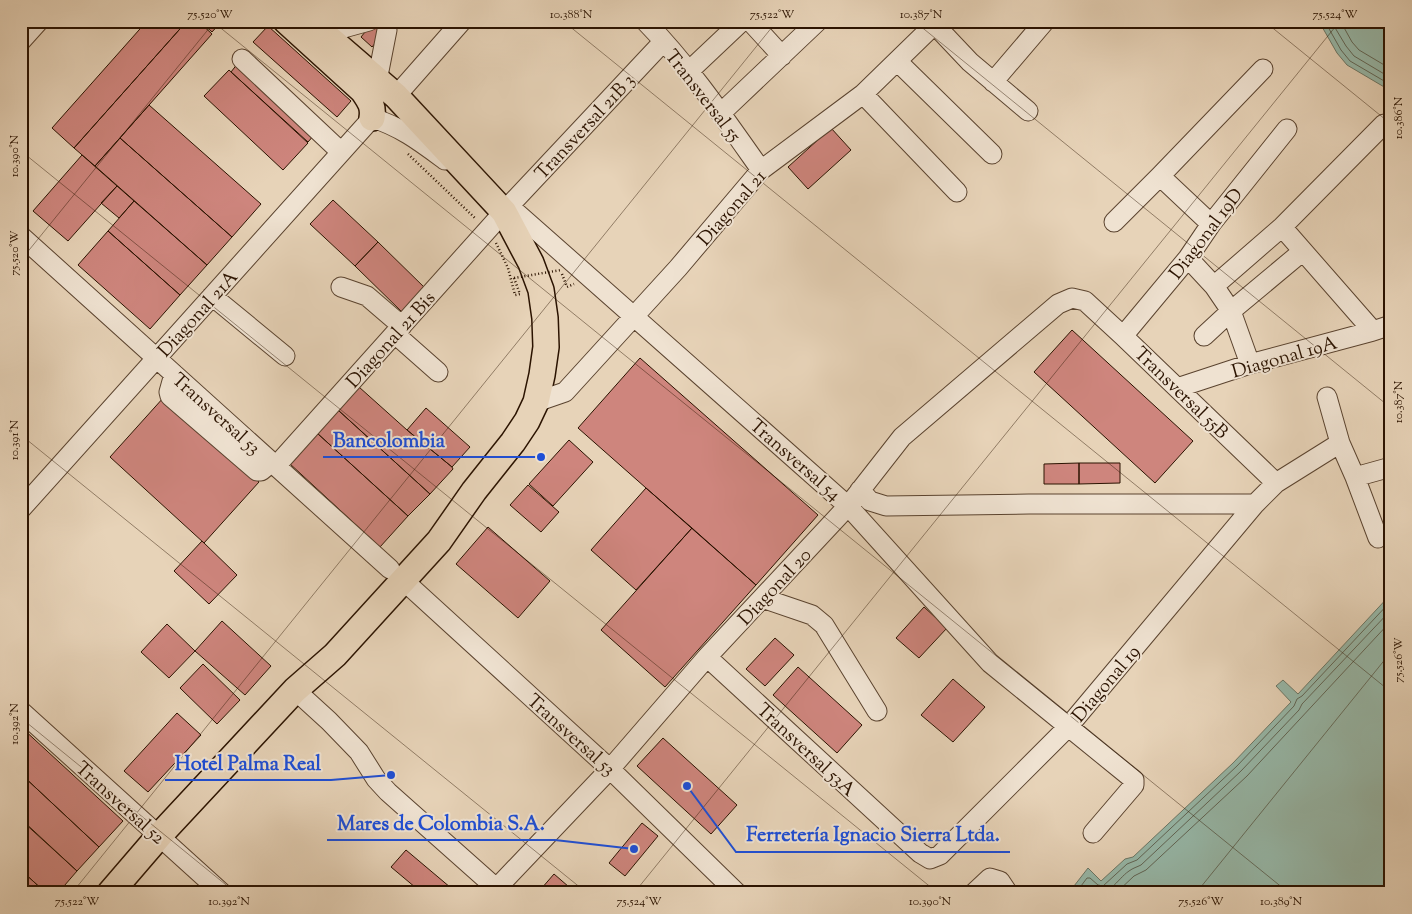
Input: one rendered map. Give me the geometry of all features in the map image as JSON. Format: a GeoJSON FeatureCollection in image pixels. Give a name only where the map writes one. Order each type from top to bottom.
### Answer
{"type":"FeatureCollection","features":[{"type":"Feature","properties":{"kind":"main road"},"geometry":{"type":"LineString","coordinates":[[286,21],[363,91],[372,103],[372,118]]}},
{"type":"Feature","properties":{"kind":"main road"},"geometry":{"type":"LineString","coordinates":[[110,893],[159,836],[295,690],[325,642],[396,575],[430,528],[474,491],[518,435],[536,402],[546,347],[545,318],[541,290],[531,263],[506,209],[484,190],[396,96],[315,27]]}},
{"type":"Feature","properties":{"kind":"street"},"geometry":{"type":"LineString","coordinates":[[21,41],[39,21]]}},
{"type":"Feature","properties":{"kind":"street"},"geometry":{"type":"LineString","coordinates":[[315,27],[369,21]]}},
{"type":"Feature","properties":{"kind":"street"},"geometry":{"type":"LineString","coordinates":[[396,96],[462,21]]}},
{"type":"Feature","properties":{"kind":"street"},"geometry":{"type":"LineString","coordinates":[[688,72],[742,21]]}},
{"type":"Feature","properties":{"kind":"street"},"geometry":{"type":"LineString","coordinates":[[750,21],[782,56]]}},
{"type":"Feature","properties":{"kind":"street"},"geometry":{"type":"LineString","coordinates":[[721,113],[818,21]]}},
{"type":"Feature","properties":{"kind":"street"},"geometry":{"type":"LineString","coordinates":[[993,82],[1044,21]]}},
{"type":"Feature","properties":{"kind":"street"},"geometry":{"type":"LineString","coordinates":[[936,23],[970,62],[1028,111]]}},
{"type":"Feature","properties":{"kind":"street","name":"Diagonal 21"},"geometry":{"type":"LineString","coordinates":[[536,402],[565,392],[678,268],[761,170],[862,94],[936,23]]}},
{"type":"Feature","properties":{"kind":"street","name":"Transversal 55"},"geometry":{"type":"LineString","coordinates":[[655,28],[721,113],[761,170]]}},
{"type":"Feature","properties":{"kind":"street","name":"Transversal 21B 3"},"geometry":{"type":"LineString","coordinates":[[506,209],[655,28]]}},
{"type":"Feature","properties":{"kind":"street"},"geometry":{"type":"LineString","coordinates":[[377,81],[387,30]]}},
{"type":"Feature","properties":{"kind":"street"},"geometry":{"type":"LineString","coordinates":[[242,59],[341,152]]}},
{"type":"Feature","properties":{"kind":"street"},"geometry":{"type":"LineString","coordinates":[[897,60],[992,154]]}},
{"type":"Feature","properties":{"kind":"street"},"geometry":{"type":"LineString","coordinates":[[1114,222],[1263,69]]}},
{"type":"Feature","properties":{"kind":"street"},"geometry":{"type":"LineString","coordinates":[[862,94],[957,192]]}},
{"type":"Feature","properties":{"kind":"street"},"geometry":{"type":"LineString","coordinates":[[372,118],[383,121],[412,135],[484,190]]}},
{"type":"Feature","properties":{"kind":"street","name":"Diagonal 21A"},"geometry":{"type":"LineString","coordinates":[[21,509],[372,118]]}},
{"type":"Feature","properties":{"kind":"street"},"geometry":{"type":"LineString","coordinates":[[1214,286],[1282,227],[1384,124]]}},
{"type":"Feature","properties":{"kind":"street","name":"Diagonal 19D"},"geometry":{"type":"LineString","coordinates":[[1124,336],[1188,258],[1211,224],[1286,130]]}},
{"type":"Feature","properties":{"kind":"street"},"geometry":{"type":"LineString","coordinates":[[1160,176],[1211,224]]}},
{"type":"Feature","properties":{"kind":"street","name":"Transversal 54"},"geometry":{"type":"LineString","coordinates":[[506,209],[633,316],[848,506],[990,663],[1134,780],[1134,784],[1093,834]]}},
{"type":"Feature","properties":{"kind":"street","name":"Diagonal 21 Bis"},"geometry":{"type":"LineString","coordinates":[[274,464],[398,330],[506,209]]}},
{"type":"Feature","properties":{"kind":"street"},"geometry":{"type":"LineString","coordinates":[[1282,227],[1303,251],[1382,328]]}},
{"type":"Feature","properties":{"kind":"street","name":"Transversal 53"},"geometry":{"type":"LineString","coordinates":[[21,236],[610,769],[736,893]]}},
{"type":"Feature","properties":{"kind":"street"},"geometry":{"type":"LineString","coordinates":[[1204,336],[1303,251]]}},
{"type":"Feature","properties":{"kind":"street"},"geometry":{"type":"LineString","coordinates":[[1188,258],[1214,286],[1232,311],[1250,364]]}},
{"type":"Feature","properties":{"kind":"street"},"geometry":{"type":"LineString","coordinates":[[341,287],[367,296],[398,330],[402,339],[438,372]]}},
{"type":"Feature","properties":{"kind":"street"},"geometry":{"type":"LineString","coordinates":[[212,296],[285,356]]}},
{"type":"Feature","properties":{"kind":"street","name":"Transversal 55B"},"geometry":{"type":"LineString","coordinates":[[1072,298],[1085,301],[1177,388],[1266,493]]}},
{"type":"Feature","properties":{"kind":"street","name":"Diagonal 20"},"geometry":{"type":"LineString","coordinates":[[494,890],[610,769],[707,657],[848,506],[902,437],[1058,304],[1072,298]]}},
{"type":"Feature","properties":{"kind":"street","name":"Diagonal 19A"},"geometry":{"type":"LineString","coordinates":[[1177,388],[1250,364],[1382,328]]}},
{"type":"Feature","properties":{"kind":"street"},"geometry":{"type":"LineString","coordinates":[[1327,398],[1340,443],[1356,477],[1378,538]]}},
{"type":"Feature","properties":{"kind":"street","name":"Diagonal 19"},"geometry":{"type":"LineString","coordinates":[[930,859],[940,855],[1068,727],[1266,493],[1340,443]]}},
{"type":"Feature","properties":{"kind":"street"},"geometry":{"type":"LineString","coordinates":[[1356,477],[1391,467]]}},
{"type":"Feature","properties":{"kind":"street"},"geometry":{"type":"LineString","coordinates":[[860,490],[870,501],[886,506],[1029,504],[1266,493]]}},
{"type":"Feature","properties":{"kind":"street"},"geometry":{"type":"LineString","coordinates":[[762,598],[812,615],[824,626],[877,711]]}},
{"type":"Feature","properties":{"kind":"street","name":"Transversal 53A"},"geometry":{"type":"LineString","coordinates":[[707,657],[920,854],[930,859]]}},
{"type":"Feature","properties":{"kind":"street"},"geometry":{"type":"LineString","coordinates":[[295,690],[359,752],[376,779],[388,792],[494,890]]}},
{"type":"Feature","properties":{"kind":"street","name":"Transversal 52"},"geometry":{"type":"LineString","coordinates":[[21,711],[222,893]]}},
{"type":"Feature","properties":{"kind":"street"},"geometry":{"type":"LineString","coordinates":[[974,893],[990,878],[1000,881],[1008,893]]}},
{"type":"Feature","properties":{"kind":"path"},"geometry":{"type":"LineString","coordinates":[[520,294],[514,278],[561,270],[567,287]]}},
{"type":"Feature","properties":{"kind":"water"},"geometry":{"type":"Polygon","coordinates":[[[1324,21],[1391,21],[1391,91],[1347,65],[1337,53],[1321,25],[1324,21]]]}},
{"type":"Feature","properties":{"kind":"water"},"geometry":{"type":"Polygon","coordinates":[[[1391,594],[1391,893],[1079,893],[1074,886],[1088,868],[1101,881],[1125,859],[1133,857],[1233,763],[1291,702],[1276,686],[1283,680],[1298,694],[1391,594]]]}},
{"type":"Feature","properties":{"kind":"building"},"geometry":{"type":"Polygon","coordinates":[[[147,21],[187,21],[74,148],[52,128],[147,21]]]}},
{"type":"Feature","properties":{"kind":"building"},"geometry":{"type":"Polygon","coordinates":[[[187,21],[198,21],[212,34],[95,166],[74,148],[187,21]]]}},
{"type":"Feature","properties":{"kind":"building"},"geometry":{"type":"Polygon","coordinates":[[[200,21],[222,21],[212,32],[200,21]]]}},
{"type":"Feature","properties":{"kind":"building"},"geometry":{"type":"Polygon","coordinates":[[[374,21],[394,21],[372,47],[361,37],[374,21]]]}},
{"type":"Feature","properties":{"kind":"building"},"geometry":{"type":"Polygon","coordinates":[[[268,26],[351,101],[337,117],[253,42],[268,26]]]}},
{"type":"Feature","properties":{"kind":"building"},"geometry":{"type":"Polygon","coordinates":[[[238,63],[315,134],[308,142],[231,72],[238,63]]]}},
{"type":"Feature","properties":{"kind":"building"},"geometry":{"type":"Polygon","coordinates":[[[229,70],[308,143],[283,170],[204,96],[229,70]]]}},
{"type":"Feature","properties":{"kind":"building"},"geometry":{"type":"Polygon","coordinates":[[[149,105],[261,204],[232,237],[120,138],[149,105]]]}},
{"type":"Feature","properties":{"kind":"building"},"geometry":{"type":"Polygon","coordinates":[[[831,128],[851,150],[808,189],[788,167],[831,128]]]}},
{"type":"Feature","properties":{"kind":"building"},"geometry":{"type":"Polygon","coordinates":[[[120,138],[232,237],[207,265],[95,166],[120,138]]]}},
{"type":"Feature","properties":{"kind":"building"},"geometry":{"type":"Polygon","coordinates":[[[82,155],[117,186],[68,241],[33,211],[82,155]]]}},
{"type":"Feature","properties":{"kind":"building"},"geometry":{"type":"Polygon","coordinates":[[[117,186],[134,201],[119,218],[101,203],[117,186]]]}},
{"type":"Feature","properties":{"kind":"building"},"geometry":{"type":"Polygon","coordinates":[[[333,200],[378,242],[355,266],[310,224],[333,200]]]}},
{"type":"Feature","properties":{"kind":"building"},"geometry":{"type":"Polygon","coordinates":[[[134,201],[207,265],[180,295],[108,231],[134,201]]]}},
{"type":"Feature","properties":{"kind":"building"},"geometry":{"type":"Polygon","coordinates":[[[108,231],[180,295],[150,329],[78,265],[108,231]]]}},
{"type":"Feature","properties":{"kind":"building"},"geometry":{"type":"Polygon","coordinates":[[[378,242],[426,289],[403,313],[355,266],[378,242]]]}},
{"type":"Feature","properties":{"kind":"building"},"geometry":{"type":"Polygon","coordinates":[[[1072,330],[1193,441],[1155,483],[1034,372],[1072,330]]]}},
{"type":"Feature","properties":{"kind":"building"},"geometry":{"type":"Polygon","coordinates":[[[640,358],[818,515],[756,585],[578,428],[640,358]]]}},
{"type":"Feature","properties":{"kind":"building"},"geometry":{"type":"Polygon","coordinates":[[[359,387],[452,467],[453,469],[430,494],[338,410],[359,387]]]}},
{"type":"Feature","properties":{"kind":"building"},"geometry":{"type":"Polygon","coordinates":[[[164,397],[259,482],[204,543],[110,457],[164,397]]]}},
{"type":"Feature","properties":{"kind":"building"},"geometry":{"type":"Polygon","coordinates":[[[426,408],[470,447],[452,467],[407,430],[426,408]]]}},
{"type":"Feature","properties":{"kind":"building"},"geometry":{"type":"Polygon","coordinates":[[[338,410],[430,494],[408,516],[317,433],[338,410]]]}},
{"type":"Feature","properties":{"kind":"building"},"geometry":{"type":"Polygon","coordinates":[[[317,433],[408,516],[380,547],[289,463],[317,433]]]}},
{"type":"Feature","properties":{"kind":"building"},"geometry":{"type":"Polygon","coordinates":[[[569,440],[593,462],[553,506],[529,484],[569,440]]]}},
{"type":"Feature","properties":{"kind":"building"},"geometry":{"type":"Polygon","coordinates":[[[1079,463],[1120,463],[1120,483],[1079,484],[1079,463]]]}},
{"type":"Feature","properties":{"kind":"building"},"geometry":{"type":"Polygon","coordinates":[[[1079,463],[1079,484],[1044,484],[1044,464],[1079,463]]]}},
{"type":"Feature","properties":{"kind":"building"},"geometry":{"type":"Polygon","coordinates":[[[528,485],[559,512],[541,532],[510,505],[528,485]]]}},
{"type":"Feature","properties":{"kind":"building"},"geometry":{"type":"Polygon","coordinates":[[[646,488],[692,528],[636,590],[591,550],[646,488]]]}},
{"type":"Feature","properties":{"kind":"building"},"geometry":{"type":"Polygon","coordinates":[[[488,527],[550,581],[518,618],[456,564],[488,527]]]}},
{"type":"Feature","properties":{"kind":"building"},"geometry":{"type":"Polygon","coordinates":[[[692,528],[756,585],[665,687],[601,630],[692,528]]]}},
{"type":"Feature","properties":{"kind":"building"},"geometry":{"type":"Polygon","coordinates":[[[202,541],[237,575],[209,604],[174,571],[202,541]]]}},
{"type":"Feature","properties":{"kind":"building"},"geometry":{"type":"Polygon","coordinates":[[[924,607],[947,628],[919,658],[896,638],[924,607]]]}},
{"type":"Feature","properties":{"kind":"building"},"geometry":{"type":"Polygon","coordinates":[[[222,621],[271,666],[245,695],[195,651],[222,621]]]}},
{"type":"Feature","properties":{"kind":"building"},"geometry":{"type":"Polygon","coordinates":[[[167,624],[195,651],[169,678],[141,652],[167,624]]]}},
{"type":"Feature","properties":{"kind":"building"},"geometry":{"type":"Polygon","coordinates":[[[775,638],[794,655],[765,686],[746,669],[775,638]]]}},
{"type":"Feature","properties":{"kind":"building"},"geometry":{"type":"Polygon","coordinates":[[[203,664],[240,700],[217,724],[180,688],[203,664]]]}},
{"type":"Feature","properties":{"kind":"building"},"geometry":{"type":"Polygon","coordinates":[[[798,667],[862,725],[837,753],[773,695],[798,667]]]}},
{"type":"Feature","properties":{"kind":"building"},"geometry":{"type":"Polygon","coordinates":[[[953,679],[985,707],[953,742],[921,715],[953,679]]]}},
{"type":"Feature","properties":{"kind":"building"},"geometry":{"type":"Polygon","coordinates":[[[177,713],[201,735],[148,792],[124,771],[177,713]]]}},
{"type":"Feature","properties":{"kind":"building"},"geometry":{"type":"Polygon","coordinates":[[[21,727],[123,821],[99,847],[21,774],[21,727]]]}},
{"type":"Feature","properties":{"kind":"building"},"geometry":{"type":"Polygon","coordinates":[[[663,738],[737,805],[711,834],[637,766],[663,738]]]}},
{"type":"Feature","properties":{"kind":"building"},"geometry":{"type":"Polygon","coordinates":[[[21,774],[99,847],[77,871],[21,819],[21,774]]]}},
{"type":"Feature","properties":{"kind":"building"},"geometry":{"type":"Polygon","coordinates":[[[21,820],[77,871],[58,893],[46,893],[21,870],[21,820]]]}},
{"type":"Feature","properties":{"kind":"building"},"geometry":{"type":"Polygon","coordinates":[[[642,823],[658,836],[625,876],[609,863],[642,823]]]}},
{"type":"Feature","properties":{"kind":"building"},"geometry":{"type":"Polygon","coordinates":[[[406,850],[457,893],[422,893],[391,867],[406,850]]]}},
{"type":"Feature","properties":{"kind":"building"},"geometry":{"type":"Polygon","coordinates":[[[21,870],[46,893],[21,893],[21,870]]]}},
{"type":"Feature","properties":{"kind":"building"},"geometry":{"type":"Polygon","coordinates":[[[554,874],[576,893],[546,893],[541,889],[554,874]]]}},
{"type":"Feature","properties":{"kind":"place","name":"Bancolombia"},"geometry":{"type":"Point","coordinates":[541,457]}},
{"type":"Feature","properties":{"kind":"place","name":"Hotel Palma Real"},"geometry":{"type":"Point","coordinates":[391,775]}},
{"type":"Feature","properties":{"kind":"place","name":"Ferretería Ignacio Sierra Ltda."},"geometry":{"type":"Point","coordinates":[687,786]}},
{"type":"Feature","properties":{"kind":"place","name":"Mares de Colombia S.A."},"geometry":{"type":"Point","coordinates":[634,849]}}]}
